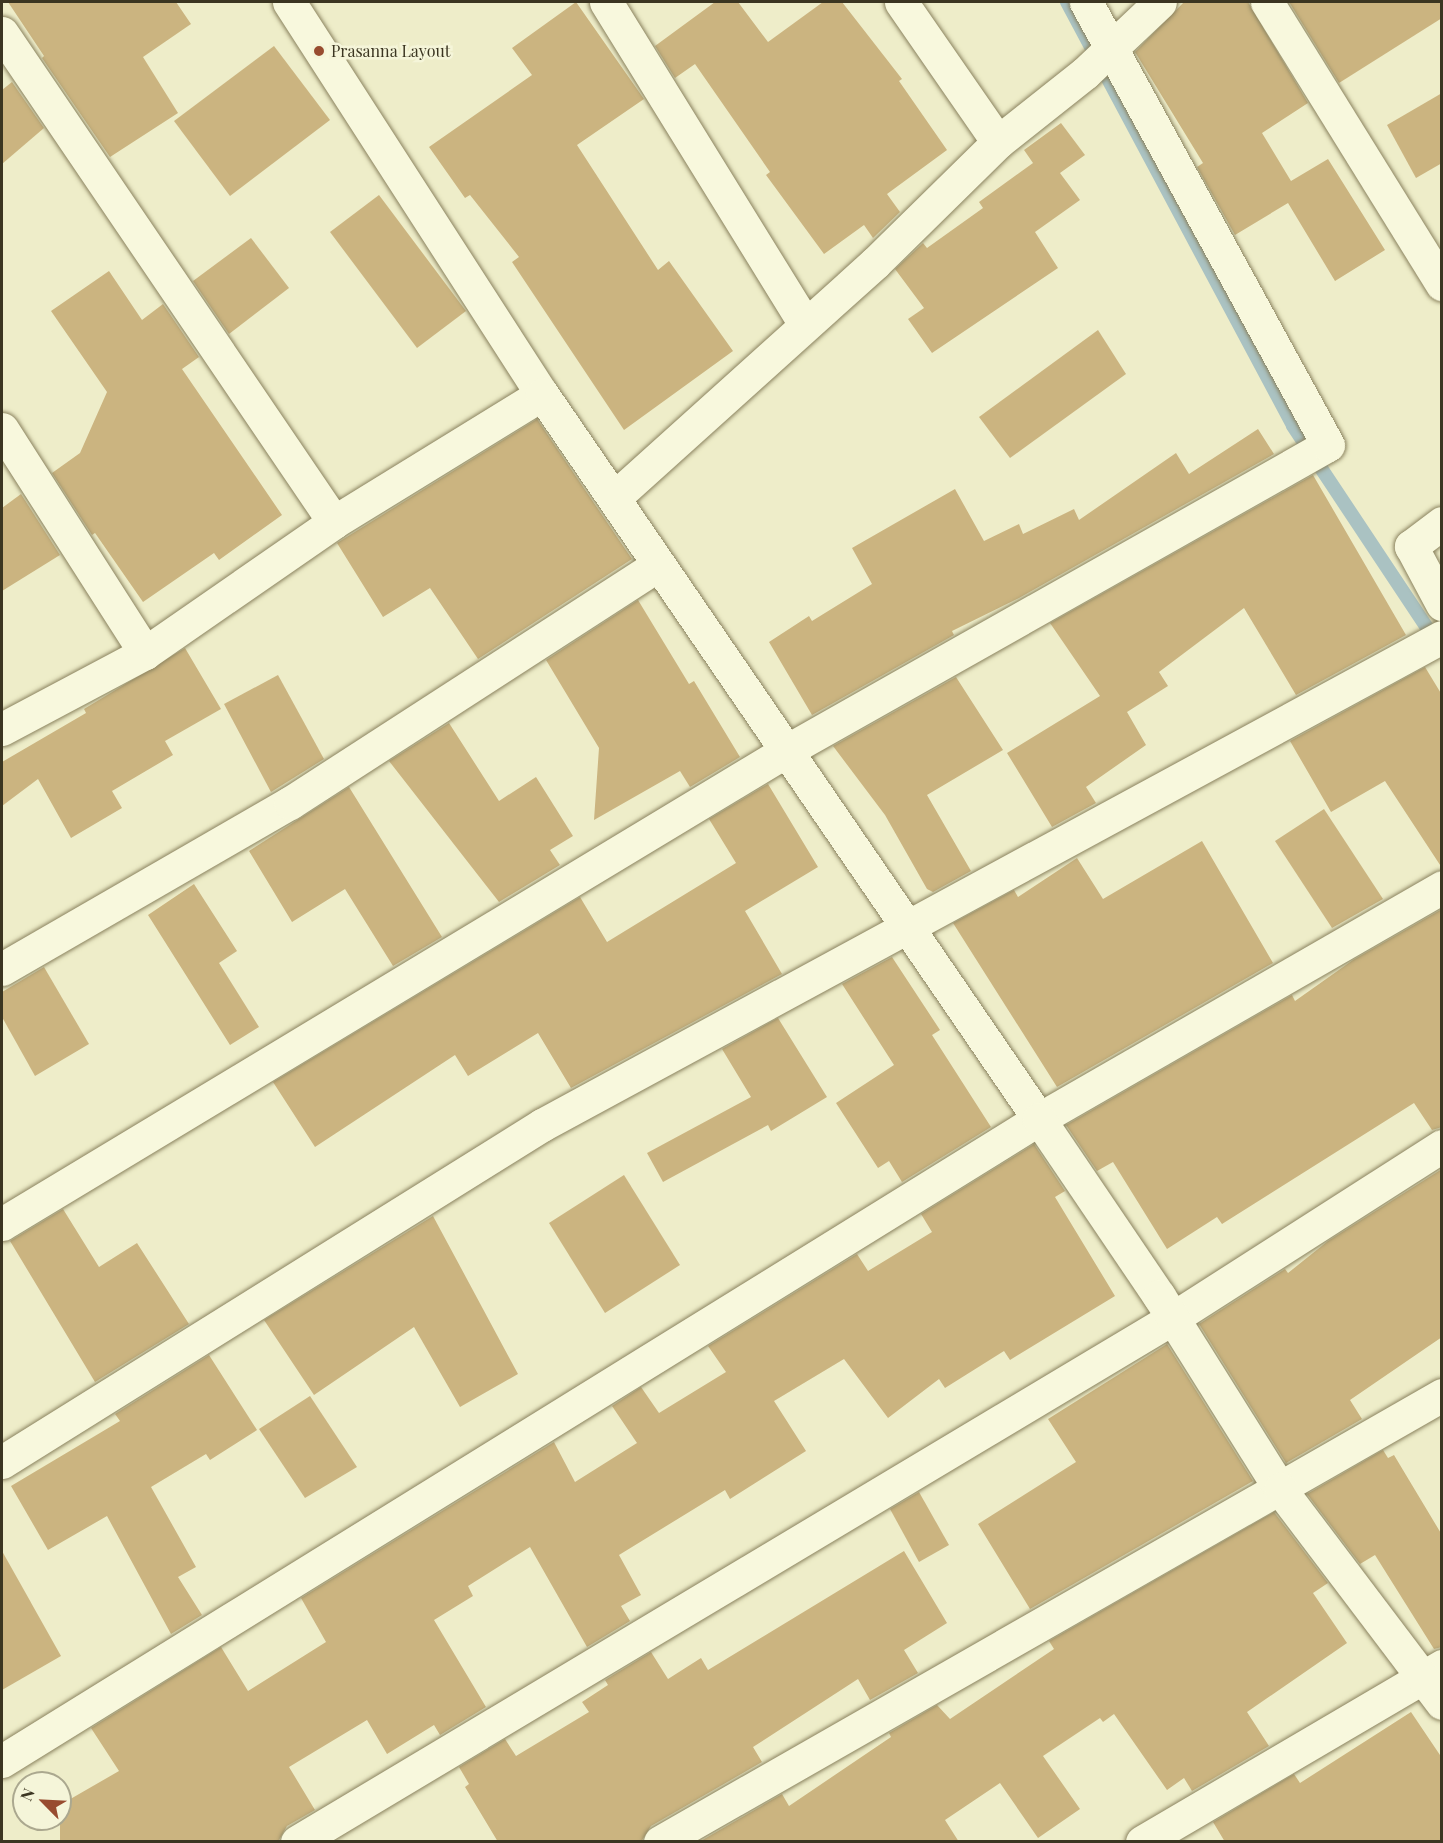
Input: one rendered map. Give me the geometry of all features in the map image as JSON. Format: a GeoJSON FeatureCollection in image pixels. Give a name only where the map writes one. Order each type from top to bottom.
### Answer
{"type":"FeatureCollection","features":[{"type":"Feature","properties":{"kind":"street"},"geometry":{"type":"LineString","coordinates":[[289,2],[542,394],[906,929],[1039,1119],[1173,1318],[1280,1489],[1436,1682],[1142,1842]]}},
{"type":"Feature","properties":{"kind":"street"},"geometry":{"type":"LineString","coordinates":[[606,2],[804,322]]}},
{"type":"Feature","properties":{"kind":"street"},"geometry":{"type":"LineString","coordinates":[[901,2],[998,142]]}},
{"type":"Feature","properties":{"kind":"street"},"geometry":{"type":"LineString","coordinates":[[2,1224],[786,752],[1295,467],[1329,445],[1086,2]]}},
{"type":"Feature","properties":{"kind":"street"},"geometry":{"type":"LineString","coordinates":[[614,498],[804,322],[875,263],[998,142],[1084,73],[1160,2]]}},
{"type":"Feature","properties":{"kind":"street"},"geometry":{"type":"LineString","coordinates":[[1267,2],[1442,284]]}},
{"type":"Feature","properties":{"kind":"street"},"geometry":{"type":"LineString","coordinates":[[2,33],[334,522]]}},
{"type":"Feature","properties":{"kind":"street"},"geometry":{"type":"LineString","coordinates":[[2,729],[145,653],[334,522],[542,394]]}},
{"type":"Feature","properties":{"kind":"street"},"geometry":{"type":"LineString","coordinates":[[2,429],[145,653]]}},
{"type":"Feature","properties":{"kind":"street"},"geometry":{"type":"LineString","coordinates":[[1442,523],[1411,546],[1442,604]]}},
{"type":"Feature","properties":{"kind":"street"},"geometry":{"type":"LineString","coordinates":[[2,969],[291,803],[658,565]]}},
{"type":"Feature","properties":{"kind":"street"},"geometry":{"type":"LineString","coordinates":[[2,1462],[542,1125],[1429,643]]}},
{"type":"Feature","properties":{"kind":"street"},"geometry":{"type":"LineString","coordinates":[[2,1761],[1039,1119],[1442,887]]}},
{"type":"Feature","properties":{"kind":"street"},"geometry":{"type":"LineString","coordinates":[[297,1842],[1173,1318],[1442,1146]]}},
{"type":"Feature","properties":{"kind":"street"},"geometry":{"type":"LineString","coordinates":[[660,1842],[1442,1395]]}},
{"type":"Feature","properties":{"kind":"building"},"geometry":{"type":"Polygon","coordinates":[[[8,2],[176,2],[191,24],[143,57],[178,113],[110,157],[42,58],[44,56],[8,2]]]}},
{"type":"Feature","properties":{"kind":"building"},"geometry":{"type":"Polygon","coordinates":[[[576,2],[644,99],[577,145],[658,270],[669,261],[733,351],[624,430],[512,262],[519,257],[470,195],[465,198],[429,147],[532,75],[512,48],[576,2]]]}},
{"type":"Feature","properties":{"kind":"building"},"geometry":{"type":"Polygon","coordinates":[[[715,2],[738,2],[768,42],[823,2],[842,2],[902,79],[899,81],[947,150],[887,194],[900,212],[873,238],[864,225],[824,254],[766,175],[770,172],[695,64],[675,78],[655,46],[715,2]]]}},
{"type":"Feature","properties":{"kind":"building"},"geometry":{"type":"Polygon","coordinates":[[[1184,2],[1248,2],[1308,103],[1262,133],[1291,181],[1328,159],[1385,250],[1335,281],[1288,203],[1235,235],[1197,167],[1203,163],[1135,52],[1184,2]]]}},
{"type":"Feature","properties":{"kind":"building"},"geometry":{"type":"Polygon","coordinates":[[[1289,2],[1442,2],[1442,18],[1339,83],[1289,2]]]}},
{"type":"Feature","properties":{"kind":"building"},"geometry":{"type":"Polygon","coordinates":[[[274,46],[330,120],[230,196],[174,121],[274,46]]]}},
{"type":"Feature","properties":{"kind":"building"},"geometry":{"type":"Polygon","coordinates":[[[12,82],[44,128],[2,164],[2,90],[12,82]]]}},
{"type":"Feature","properties":{"kind":"building"},"geometry":{"type":"Polygon","coordinates":[[[1442,93],[1442,163],[1416,178],[1387,125],[1442,93]]]}},
{"type":"Feature","properties":{"kind":"building"},"geometry":{"type":"Polygon","coordinates":[[[1061,123],[1085,155],[1060,173],[1080,200],[1035,232],[1058,268],[932,353],[908,319],[924,308],[895,269],[923,243],[927,248],[983,208],[979,202],[1033,163],[1024,150],[1061,123]]]}},
{"type":"Feature","properties":{"kind":"building"},"geometry":{"type":"Polygon","coordinates":[[[379,195],[466,311],[417,348],[330,232],[379,195]]]}},
{"type":"Feature","properties":{"kind":"building"},"geometry":{"type":"Polygon","coordinates":[[[251,238],[289,288],[229,334],[193,281],[251,238]]]}},
{"type":"Feature","properties":{"kind":"building"},"geometry":{"type":"Polygon","coordinates":[[[109,271],[142,320],[163,304],[199,357],[182,369],[282,515],[219,560],[214,553],[143,602],[95,533],[92,535],[52,473],[80,453],[107,392],[51,311],[109,271]]]}},
{"type":"Feature","properties":{"kind":"building"},"geometry":{"type":"Polygon","coordinates":[[[1098,330],[1126,374],[1010,458],[979,417],[1098,330]]]}},
{"type":"Feature","properties":{"kind":"building"},"geometry":{"type":"Polygon","coordinates":[[[537,419],[632,559],[478,659],[430,588],[383,617],[337,543],[537,419]]]}},
{"type":"Feature","properties":{"kind":"building"},"geometry":{"type":"Polygon","coordinates":[[[1258,429],[1274,454],[1019,598],[952,631],[954,635],[812,715],[769,642],[809,616],[812,621],[872,584],[852,548],[955,489],[984,541],[1019,524],[1023,534],[1074,509],[1079,520],[1176,453],[1189,474],[1258,429]]]}},
{"type":"Feature","properties":{"kind":"building"},"geometry":{"type":"Polygon","coordinates":[[[1313,475],[1406,635],[1296,695],[1244,608],[1159,672],[1168,686],[1127,712],[1146,745],[1086,787],[1096,803],[1052,827],[1007,753],[1100,696],[1050,623],[1313,475]]]}},
{"type":"Feature","properties":{"kind":"building"},"geometry":{"type":"Polygon","coordinates":[[[21,494],[60,555],[2,591],[2,508],[21,494]]]}},
{"type":"Feature","properties":{"kind":"building"},"geometry":{"type":"Polygon","coordinates":[[[638,600],[689,684],[694,681],[740,757],[690,787],[680,771],[594,820],[599,748],[546,660],[638,600]]]}},
{"type":"Feature","properties":{"kind":"building"},"geometry":{"type":"Polygon","coordinates":[[[185,648],[221,709],[165,741],[173,755],[112,791],[122,808],[71,838],[38,779],[2,806],[2,762],[86,713],[84,709],[185,648]]]}},
{"type":"Feature","properties":{"kind":"building"},"geometry":{"type":"Polygon","coordinates":[[[1425,667],[1442,695],[1442,868],[1385,781],[1331,812],[1290,741],[1425,667]]]}},
{"type":"Feature","properties":{"kind":"building"},"geometry":{"type":"Polygon","coordinates":[[[278,675],[324,759],[271,792],[224,704],[278,675]]]}},
{"type":"Feature","properties":{"kind":"building"},"geometry":{"type":"Polygon","coordinates":[[[956,677],[1003,750],[927,795],[971,871],[933,892],[927,889],[885,815],[833,746],[956,677]]]}},
{"type":"Feature","properties":{"kind":"building"},"geometry":{"type":"Polygon","coordinates":[[[449,723],[499,801],[536,777],[573,836],[550,850],[560,865],[499,902],[389,761],[449,723]]]}},
{"type":"Feature","properties":{"kind":"building"},"geometry":{"type":"Polygon","coordinates":[[[768,784],[818,867],[745,911],[782,974],[571,1088],[538,1033],[468,1076],[455,1055],[315,1147],[273,1082],[580,897],[607,942],[736,863],[709,819],[768,784]]]}},
{"type":"Feature","properties":{"kind":"building"},"geometry":{"type":"Polygon","coordinates":[[[349,787],[442,937],[393,966],[345,889],[292,922],[249,851],[349,787]]]}},
{"type":"Feature","properties":{"kind":"building"},"geometry":{"type":"Polygon","coordinates":[[[1324,809],[1383,899],[1332,928],[1275,841],[1324,809]]]}},
{"type":"Feature","properties":{"kind":"building"},"geometry":{"type":"Polygon","coordinates":[[[1202,841],[1273,963],[1057,1087],[953,923],[1014,890],[1018,897],[1077,858],[1103,899],[1202,841]]]}},
{"type":"Feature","properties":{"kind":"building"},"geometry":{"type":"Polygon","coordinates":[[[194,884],[237,951],[219,963],[259,1027],[230,1045],[148,915],[194,884]]]}},
{"type":"Feature","properties":{"kind":"building"},"geometry":{"type":"Polygon","coordinates":[[[1442,909],[1442,1127],[1432,1130],[1414,1103],[1222,1224],[1217,1217],[1167,1249],[1113,1162],[1097,1171],[1066,1125],[1292,995],[1295,1001],[1353,960],[1442,909]]]}},
{"type":"Feature","properties":{"kind":"building"},"geometry":{"type":"Polygon","coordinates":[[[892,957],[940,1030],[932,1035],[991,1127],[902,1182],[889,1161],[878,1168],[836,1103],[894,1065],[842,984],[892,957]]]}},
{"type":"Feature","properties":{"kind":"building"},"geometry":{"type":"Polygon","coordinates":[[[44,967],[89,1044],[35,1076],[2,1017],[2,992],[44,967]]]}},
{"type":"Feature","properties":{"kind":"building"},"geometry":{"type":"Polygon","coordinates":[[[778,1018],[827,1097],[771,1131],[768,1125],[663,1182],[647,1153],[751,1097],[722,1049],[778,1018]]]}},
{"type":"Feature","properties":{"kind":"building"},"geometry":{"type":"Polygon","coordinates":[[[1034,1144],[1065,1191],[1055,1197],[1115,1296],[1010,1360],[1004,1351],[945,1388],[939,1379],[888,1418],[844,1359],[774,1401],[806,1451],[730,1499],[725,1490],[619,1555],[641,1595],[621,1606],[630,1621],[587,1647],[530,1547],[468,1586],[473,1596],[434,1620],[486,1707],[440,1735],[434,1725],[387,1754],[367,1720],[289,1767],[315,1810],[287,1826],[278,1842],[60,1842],[60,1831],[72,1831],[72,1798],[119,1771],[91,1728],[221,1647],[248,1691],[326,1642],[301,1598],[554,1442],[575,1482],[637,1443],[612,1406],[641,1387],[659,1413],[726,1372],[708,1346],[857,1254],[868,1271],[932,1232],[921,1214],[1034,1144]]]}},
{"type":"Feature","properties":{"kind":"building"},"geometry":{"type":"Polygon","coordinates":[[[1442,1169],[1442,1337],[1350,1400],[1362,1419],[1286,1463],[1199,1324],[1285,1269],[1288,1273],[1328,1241],[1442,1169]]]}},
{"type":"Feature","properties":{"kind":"building"},"geometry":{"type":"Polygon","coordinates":[[[624,1175],[680,1265],[605,1313],[549,1223],[624,1175]]]}},
{"type":"Feature","properties":{"kind":"building"},"geometry":{"type":"Polygon","coordinates":[[[63,1209],[99,1267],[137,1243],[189,1324],[95,1382],[10,1241],[63,1209]]]}},
{"type":"Feature","properties":{"kind":"building"},"geometry":{"type":"Polygon","coordinates":[[[433,1216],[518,1374],[460,1407],[414,1327],[314,1395],[264,1320],[433,1216]]]}},
{"type":"Feature","properties":{"kind":"building"},"geometry":{"type":"Polygon","coordinates":[[[1167,1344],[1253,1481],[1030,1609],[978,1524],[1076,1462],[1048,1419],[1167,1344]]]}},
{"type":"Feature","properties":{"kind":"building"},"geometry":{"type":"Polygon","coordinates":[[[209,1355],[257,1430],[210,1460],[206,1454],[151,1487],[196,1567],[178,1577],[202,1615],[171,1634],[107,1516],[48,1550],[11,1486],[120,1421],[115,1414],[209,1355]]]}},
{"type":"Feature","properties":{"kind":"building"},"geometry":{"type":"Polygon","coordinates":[[[310,1396],[357,1467],[305,1498],[259,1429],[310,1396]]]}},
{"type":"Feature","properties":{"kind":"building"},"geometry":{"type":"Polygon","coordinates":[[[1383,1450],[1388,1458],[1394,1455],[1442,1535],[1442,1647],[1434,1649],[1375,1555],[1360,1564],[1307,1494],[1383,1450]]]}},
{"type":"Feature","properties":{"kind":"building"},"geometry":{"type":"Polygon","coordinates":[[[919,1492],[949,1545],[919,1562],[890,1509],[919,1492]]]}},
{"type":"Feature","properties":{"kind":"building"},"geometry":{"type":"Polygon","coordinates":[[[1274,1512],[1328,1583],[1313,1593],[1347,1643],[1247,1712],[1269,1746],[1192,1791],[1184,1778],[1167,1790],[1114,1714],[1103,1722],[1100,1718],[1043,1756],[1080,1809],[1038,1838],[1000,1783],[945,1820],[959,1842],[699,1842],[782,1794],[789,1806],[891,1737],[889,1733],[937,1705],[950,1719],[1054,1649],[1049,1641],[1274,1512]]]}},
{"type":"Feature","properties":{"kind":"building"},"geometry":{"type":"Polygon","coordinates":[[[2,1551],[61,1656],[2,1690],[2,1551]]]}},
{"type":"Feature","properties":{"kind":"building"},"geometry":{"type":"Polygon","coordinates":[[[904,1551],[947,1623],[904,1650],[918,1673],[870,1700],[858,1679],[753,1747],[762,1762],[651,1826],[641,1842],[498,1842],[465,1787],[469,1784],[459,1767],[505,1739],[516,1756],[589,1712],[582,1702],[608,1685],[605,1680],[651,1652],[668,1679],[701,1658],[708,1670],[904,1551]]]}},
{"type":"Feature","properties":{"kind":"building"},"geometry":{"type":"Polygon","coordinates":[[[1411,1712],[1442,1758],[1442,1842],[1225,1842],[1213,1822],[1294,1774],[1300,1783],[1411,1712]]]}},
{"type":"Feature","properties":{"kind":"waterway"},"geometry":{"type":"LineString","coordinates":[[1067,2],[1293,426],[1436,641]]}},
{"type":"Feature","properties":{"kind":"place","name":"Prasanna Layout"},"geometry":{"type":"Point","coordinates":[319,51]}}]}
